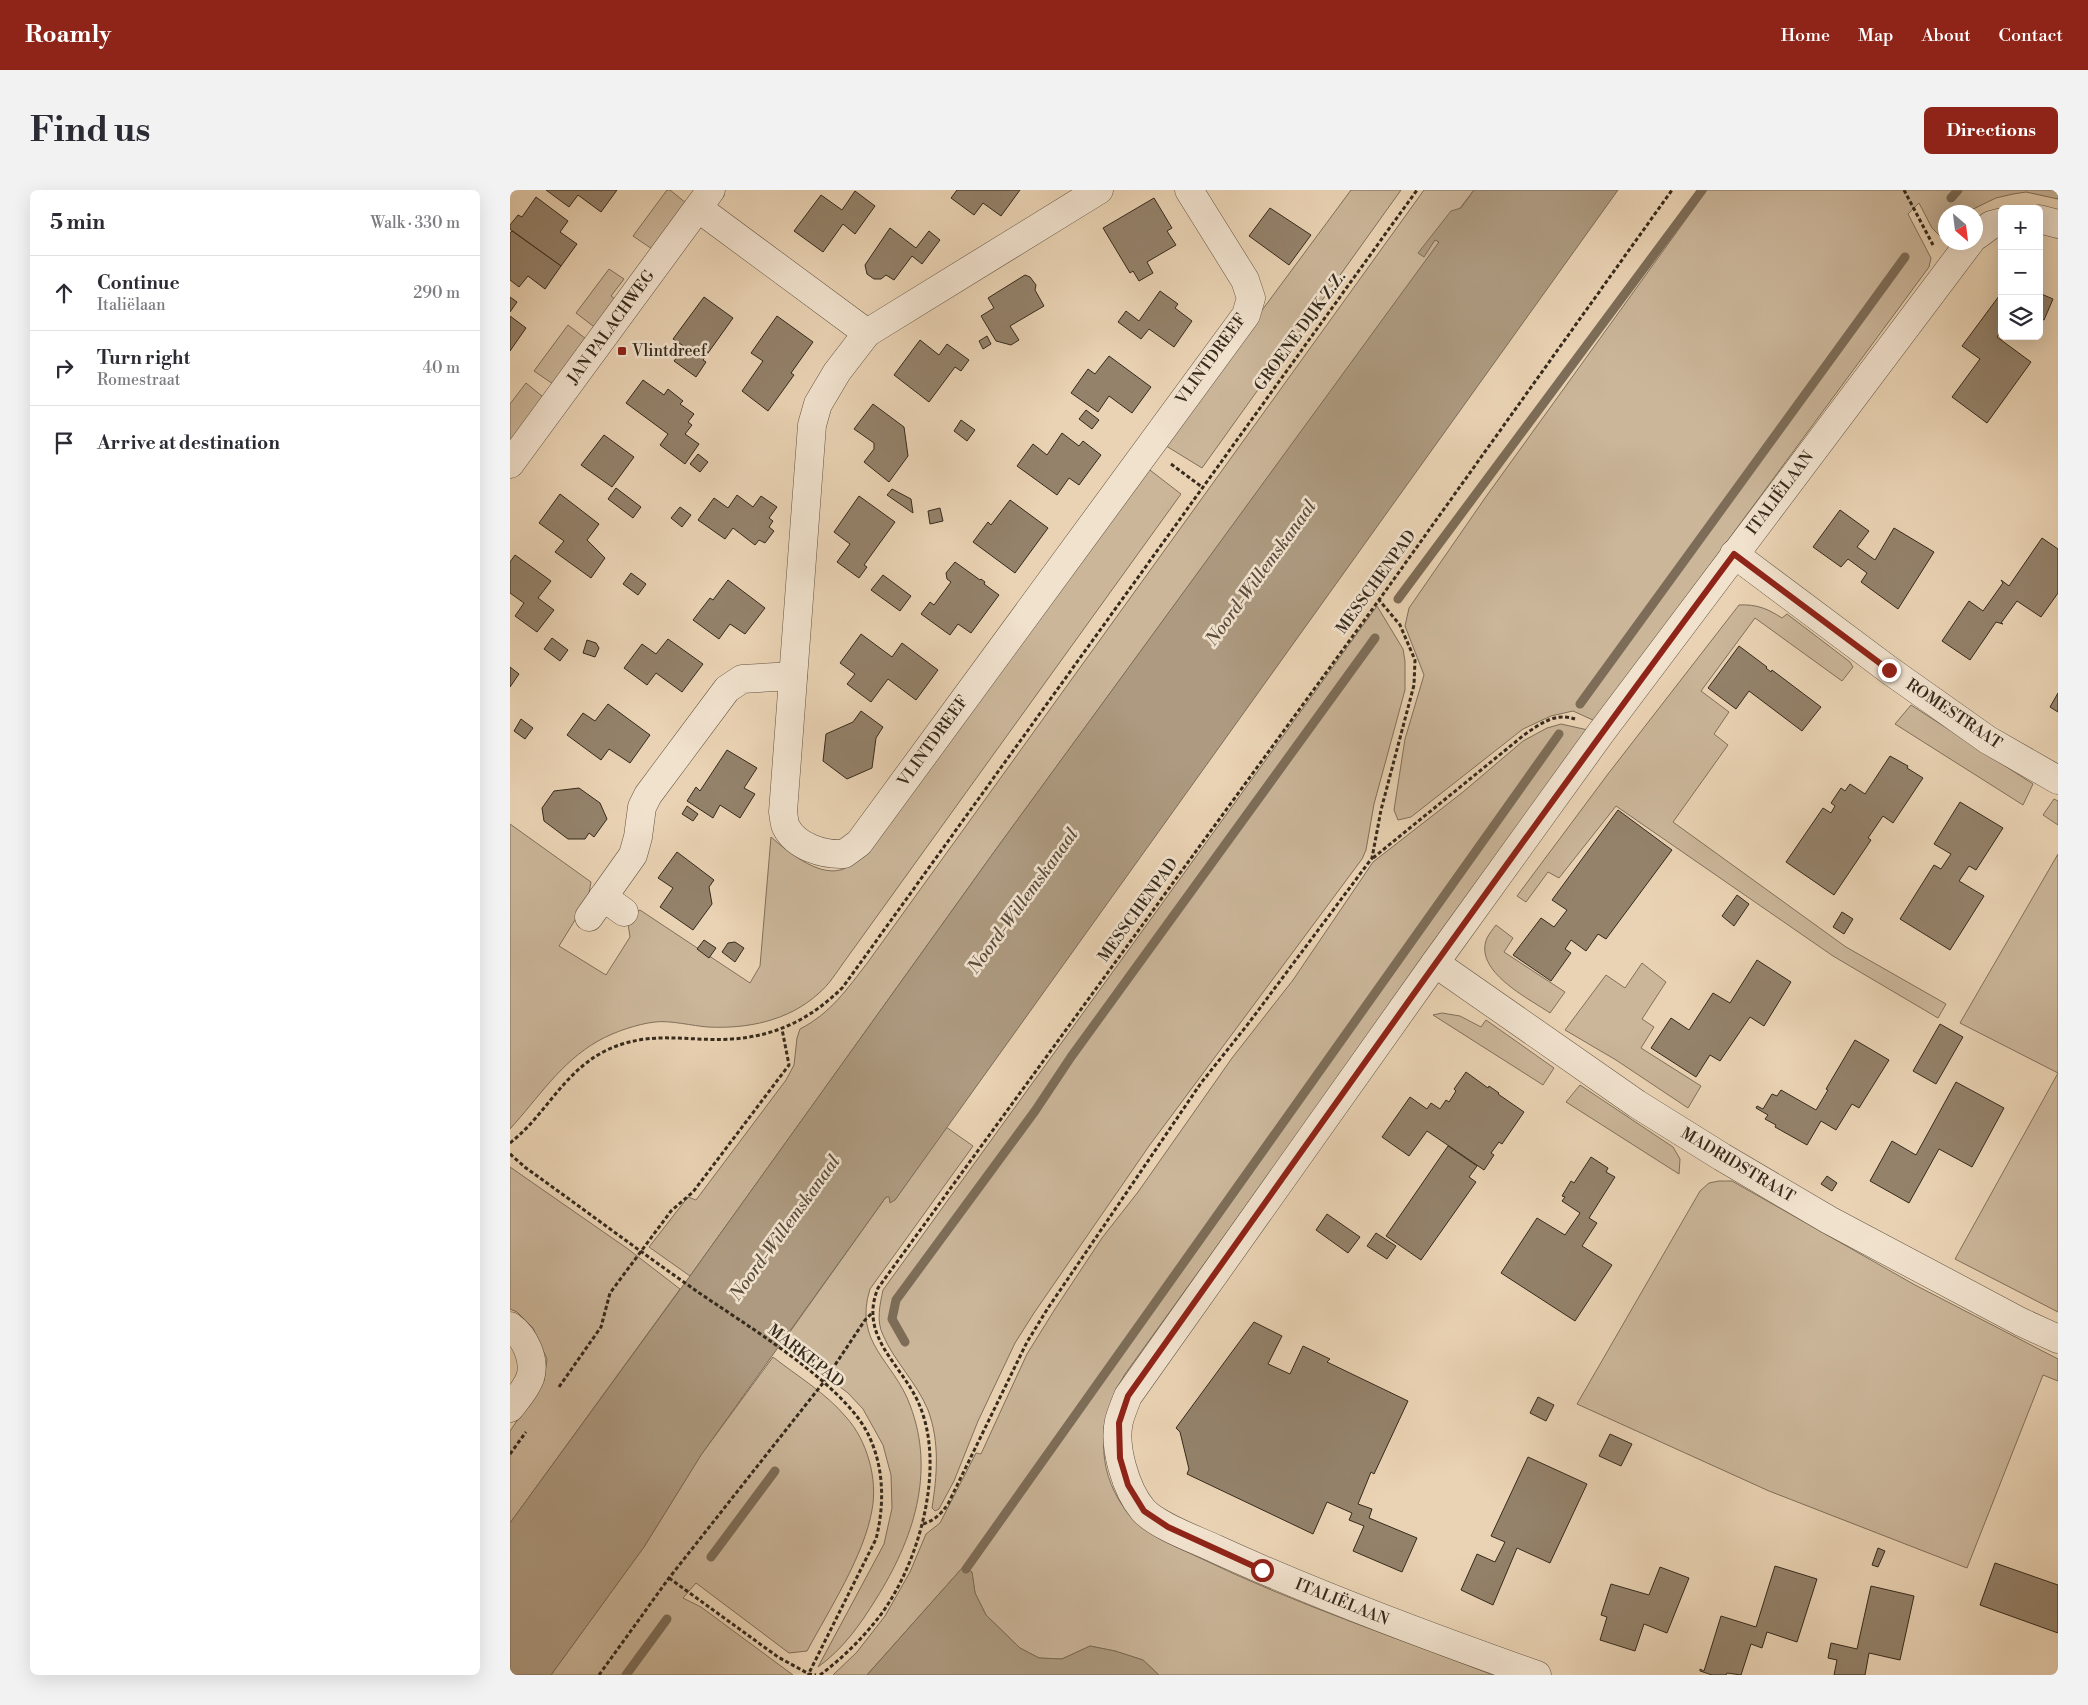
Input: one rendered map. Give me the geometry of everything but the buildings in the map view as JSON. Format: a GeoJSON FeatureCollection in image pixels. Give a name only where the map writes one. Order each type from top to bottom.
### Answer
{"type":"FeatureCollection","features":[{"type":"Feature","properties":{"kind":"street","name":"VLINTDREEF"},"geometry":{"type":"LineString","coordinates":[[1099,190],[867,333],[837,372],[818,404],[812,425],[783,812],[786,827],[794,837],[818,852],[844,854],[859,843],[1246,315],[1251,298],[1245,280],[1189,190]]}},
{"type":"Feature","properties":{"kind":"street"},"geometry":{"type":"LineString","coordinates":[[705,199],[867,333]]}},
{"type":"Feature","properties":{"kind":"street","name":"JAN PALACHWEG"},"geometry":{"type":"LineString","coordinates":[[510,464],[705,199]]}},
{"type":"Feature","properties":{"kind":"street"},"geometry":{"type":"LineString","coordinates":[[2043,220],[2058,224]]}},
{"type":"Feature","properties":{"kind":"street"},"geometry":{"type":"LineString","coordinates":[[1983,230],[1990,225],[1998,223]]}},
{"type":"Feature","properties":{"kind":"street","name":"ITALIËLAAN"},"geometry":{"type":"LineString","coordinates":[[1537,1675],[1440,1641],[1280,1577],[1168,1527],[1144,1511],[1128,1485],[1120,1458],[1119,1423],[1128,1396],[1435,963],[1600,734],[1964,250]]}},
{"type":"Feature","properties":{"kind":"street","name":"ROMESTRAAT"},"geometry":{"type":"LineString","coordinates":[[1734,554],[1889,670],[1988,740],[2058,780]]}},
{"type":"Feature","properties":{"kind":"street"},"geometry":{"type":"LineString","coordinates":[[606,909],[633,854],[638,837],[642,807],[648,794],[727,690],[742,679],[793,676]]}},
{"type":"Feature","properties":{"kind":"street","name":"MADRIDSTRAAT"},"geometry":{"type":"LineString","coordinates":[[1435,963],[1637,1104],[1722,1157],[1829,1220],[2021,1322],[2058,1339]]}},
{"type":"Feature","properties":{"kind":"street"},"geometry":{"type":"LineString","coordinates":[[510,1326],[524,1342],[532,1360],[530,1378],[510,1408]]}},
{"type":"Feature","properties":{"kind":"path","name":"GROENE DIJK Z.Z."},"geometry":{"type":"LineString","coordinates":[[1148,447],[1202,487],[1417,190]]}},
{"type":"Feature","properties":{"kind":"path","name":"MESSCHENPAD"},"geometry":{"type":"LineString","coordinates":[[872,1313],[874,1299],[884,1279],[1379,600],[1672,190]]}},
{"type":"Feature","properties":{"kind":"path"},"geometry":{"type":"LineString","coordinates":[[1904,190],[1935,249],[1953,264]]}},
{"type":"Feature","properties":{"kind":"path"},"geometry":{"type":"LineString","coordinates":[[1372,858],[1381,810],[1414,685],[1415,660],[1400,625],[1379,600]]}},
{"type":"Feature","properties":{"kind":"path"},"geometry":{"type":"LineString","coordinates":[[923,1524],[932,1522],[948,1504],[1027,1342],[1053,1300],[1201,1083],[1248,1024],[1372,858],[1524,735],[1549,719],[1569,717],[1588,723],[1600,734]]}},
{"type":"Feature","properties":{"kind":"path"},"geometry":{"type":"LineString","coordinates":[[556,1391],[601,1327],[610,1293],[671,1211],[693,1192],[788,1066],[782,1029]]}},
{"type":"Feature","properties":{"kind":"path","name":"MARKEPAD"},"geometry":{"type":"LineString","coordinates":[[510,1154],[526,1168],[803,1366],[852,1410],[866,1431],[878,1464],[882,1501],[881,1517],[876,1539],[808,1674]]}},
{"type":"Feature","properties":{"kind":"path"},"geometry":{"type":"LineString","coordinates":[[599,1675],[669,1578],[823,1383],[843,1356],[865,1320],[872,1313]]}},
{"type":"Feature","properties":{"kind":"path"},"geometry":{"type":"LineString","coordinates":[[820,1675],[854,1645],[876,1621],[893,1594],[907,1566],[923,1524],[930,1489],[932,1463],[929,1434],[919,1402],[875,1330],[872,1313]]}},
{"type":"Feature","properties":{"kind":"path"},"geometry":{"type":"LineString","coordinates":[[510,1454],[527,1430]]}},
{"type":"Feature","properties":{"kind":"path"},"geometry":{"type":"LineString","coordinates":[[669,1578],[778,1657],[808,1674],[816,1675]]}},
{"type":"Feature","properties":{"kind":"shaded area"},"geometry":{"type":"Polygon","coordinates":[[[667,190],[670,190],[686,203],[652,249],[633,236],[667,190]]]}},
{"type":"Feature","properties":{"kind":"shaded area"},"geometry":{"type":"Polygon","coordinates":[[[1351,190],[1401,190],[1202,468],[1163,444],[1351,190]]]}},
{"type":"Feature","properties":{"kind":"shaded area"},"geometry":{"type":"Polygon","coordinates":[[[1424,190],[1474,190],[1435,240],[1440,242],[994,852],[690,1276],[649,1247],[688,1197],[696,1200],[786,1080],[794,1065],[800,1029],[830,1008],[868,962],[1424,190]]]}},
{"type":"Feature","properties":{"kind":"shaded area"},"geometry":{"type":"Polygon","coordinates":[[[1707,190],[2058,190],[2058,199],[2026,192],[1996,198],[1982,205],[1938,205],[1938,234],[1932,228],[1919,203],[1908,214],[1931,258],[1929,267],[1595,721],[1573,711],[1551,716],[1523,729],[1411,817],[1398,820],[1394,810],[1405,739],[1424,675],[1405,626],[1409,608],[1485,498],[1707,190]]]}},
{"type":"Feature","properties":{"kind":"shaded area"},"geometry":{"type":"Polygon","coordinates":[[[609,269],[624,279],[611,296],[615,299],[595,326],[593,326],[576,313],[609,269]]]}},
{"type":"Feature","properties":{"kind":"shaded area"},"geometry":{"type":"Polygon","coordinates":[[[568,325],[586,339],[553,384],[534,371],[568,325]]]}},
{"type":"Feature","properties":{"kind":"shaded area"},"geometry":{"type":"Polygon","coordinates":[[[526,383],[543,397],[510,442],[510,404],[526,383]]]}},
{"type":"Feature","properties":{"kind":"shaded area"},"geometry":{"type":"Polygon","coordinates":[[[1146,467],[1181,494],[826,987],[794,1011],[752,1025],[723,1027],[655,1022],[611,1035],[585,1050],[561,1070],[510,1129],[510,824],[591,882],[588,899],[559,946],[606,975],[630,937],[627,917],[640,910],[750,983],[760,966],[771,837],[803,861],[822,869],[831,871],[842,869],[860,858],[1146,467]]]}},
{"type":"Feature","properties":{"kind":"shaded area"},"geometry":{"type":"Polygon","coordinates":[[[1739,605],[1751,605],[1762,608],[1782,618],[1787,614],[1850,662],[1853,667],[1842,681],[1755,618],[1701,691],[1729,712],[1714,734],[1728,745],[1673,822],[1846,947],[1946,1004],[1938,1018],[1833,956],[1616,806],[1559,878],[1548,872],[1526,902],[1517,896],[1608,774],[1739,605]]]}},
{"type":"Feature","properties":{"kind":"shaded area"},"geometry":{"type":"Polygon","coordinates":[[[1377,606],[1403,649],[1405,690],[1374,804],[1366,850],[1362,859],[1149,1146],[1034,1313],[1015,1343],[978,1421],[954,1481],[939,1509],[935,1511],[932,1508],[936,1447],[932,1422],[923,1400],[893,1354],[881,1330],[879,1312],[883,1290],[1377,606]]]}},
{"type":"Feature","properties":{"kind":"shaded area"},"geometry":{"type":"Polygon","coordinates":[[[1911,705],[2033,784],[2023,805],[1895,724],[1911,705]]]}},
{"type":"Feature","properties":{"kind":"shaded area"},"geometry":{"type":"Polygon","coordinates":[[[1561,724],[1588,730],[1125,1374],[1116,1390],[1105,1425],[1105,1459],[1108,1476],[1115,1493],[1132,1518],[1150,1533],[1179,1549],[1272,1590],[1345,1620],[1493,1675],[1159,1675],[1143,1660],[1115,1651],[1090,1646],[1062,1659],[1039,1658],[1020,1648],[986,1615],[975,1593],[972,1573],[963,1567],[867,1675],[833,1675],[857,1652],[885,1616],[910,1572],[926,1534],[940,1523],[976,1453],[981,1454],[1027,1354],[1102,1238],[1138,1192],[1232,1058],[1293,980],[1373,862],[1463,792],[1523,741],[1547,728],[1561,724]]]}},
{"type":"Feature","properties":{"kind":"shaded area"},"geometry":{"type":"Polygon","coordinates":[[[2054,799],[2058,801],[2058,825],[2043,815],[2054,799]]]}},
{"type":"Feature","properties":{"kind":"shaded area"},"geometry":{"type":"Polygon","coordinates":[[[2058,854],[2058,1073],[1960,1023],[2058,854]]]}},
{"type":"Feature","properties":{"kind":"shaded area"},"geometry":{"type":"Polygon","coordinates":[[[1496,925],[1513,938],[1504,952],[1565,992],[1550,1013],[1505,982],[1488,962],[1485,950],[1487,938],[1496,925]]]}},
{"type":"Feature","properties":{"kind":"shaded area"},"geometry":{"type":"Polygon","coordinates":[[[1642,963],[1666,982],[1642,1019],[1654,1027],[1641,1048],[1701,1086],[1688,1108],[1616,1060],[1565,1030],[1606,975],[1625,988],[1642,963]]]}},
{"type":"Feature","properties":{"kind":"shaded area"},"geometry":{"type":"Polygon","coordinates":[[[1442,1013],[1460,1016],[1481,1027],[1486,1020],[1554,1068],[1543,1085],[1433,1015],[1442,1013]]]}},
{"type":"Feature","properties":{"kind":"shaded area"},"geometry":{"type":"Polygon","coordinates":[[[2058,1073],[2058,1312],[1955,1259],[2058,1073]]]}},
{"type":"Feature","properties":{"kind":"shaded area"},"geometry":{"type":"Polygon","coordinates":[[[1580,1085],[1673,1147],[1680,1159],[1679,1174],[1566,1102],[1580,1085]]]}},
{"type":"Feature","properties":{"kind":"shaded area"},"geometry":{"type":"Polygon","coordinates":[[[946,1127],[973,1146],[870,1289],[866,1308],[867,1324],[871,1338],[903,1390],[918,1430],[921,1456],[917,1505],[901,1553],[876,1599],[850,1636],[818,1667],[884,1544],[892,1508],[891,1475],[883,1445],[863,1409],[848,1393],[782,1343],[886,1197],[888,1196],[895,1200],[946,1127]]]}},
{"type":"Feature","properties":{"kind":"shaded area"},"geometry":{"type":"Polygon","coordinates":[[[510,1167],[628,1249],[680,1289],[510,1523],[510,1431],[544,1381],[547,1359],[533,1328],[517,1312],[510,1309],[510,1167]]]}},
{"type":"Feature","properties":{"kind":"shaded area"},"geometry":{"type":"Polygon","coordinates":[[[1732,1181],[1915,1285],[2058,1359],[2058,1381],[2043,1375],[1967,1568],[1769,1491],[1577,1404],[1700,1191],[1709,1183],[1732,1181]]]}},
{"type":"Feature","properties":{"kind":"shaded area"},"geometry":{"type":"Polygon","coordinates":[[[773,1357],[830,1400],[846,1417],[860,1437],[869,1460],[873,1486],[872,1510],[862,1546],[845,1582],[807,1651],[789,1653],[696,1583],[683,1598],[701,1607],[793,1675],[551,1675],[644,1547],[701,1455],[773,1357]]]}},
{"type":"Feature","properties":{"kind":"water","name":"Noord-Willemskanaal"},"geometry":{"type":"Polygon","coordinates":[[[1474,190],[1618,190],[895,1200],[890,1203],[889,1197],[886,1197],[701,1455],[644,1547],[551,1675],[510,1675],[510,1523],[994,852],[1439,242],[1435,240],[1424,257],[1418,253],[1451,211],[1461,208],[1474,190]]]}},
{"type":"Feature","properties":{"kind":"water"},"geometry":{"type":"Polygon","coordinates":[[[963,1567],[972,1572],[975,1593],[986,1615],[1020,1648],[1039,1658],[1062,1659],[1090,1646],[1115,1651],[1143,1660],[1159,1675],[867,1675],[963,1567]]]}},
{"type":"Feature","properties":{"kind":"waterway"},"geometry":{"type":"LineString","coordinates":[[1398,599],[1702,190]]}},
{"type":"Feature","properties":{"kind":"waterway"},"geometry":{"type":"LineString","coordinates":[[1951,198],[1958,190]]}},
{"type":"Feature","properties":{"kind":"waterway"},"geometry":{"type":"LineString","coordinates":[[1580,704],[1905,257]]}},
{"type":"Feature","properties":{"kind":"waterway"},"geometry":{"type":"LineString","coordinates":[[905,1342],[892,1319],[896,1300],[1035,1111],[1071,1057],[1375,638]]}},
{"type":"Feature","properties":{"kind":"waterway"},"geometry":{"type":"LineString","coordinates":[[966,1569],[1559,734]]}},
{"type":"Feature","properties":{"kind":"waterway"},"geometry":{"type":"LineString","coordinates":[[711,1557],[775,1471]]}},
{"type":"Feature","properties":{"kind":"waterway"},"geometry":{"type":"LineString","coordinates":[[626,1675],[667,1619]]}},
{"type":"Feature","properties":{"kind":"place","name":"Vlintdreef"},"geometry":{"type":"Point","coordinates":[622,351]}},
{"type":"Feature","properties":{"kind":"route"},"geometry":{"type":"LineString","coordinates":[[1262,1570],[1168,1527],[1144,1511],[1128,1485],[1120,1458],[1119,1423],[1128,1396],[1435,963],[1600,734],[1734,554],[1889,670]]}}]}
